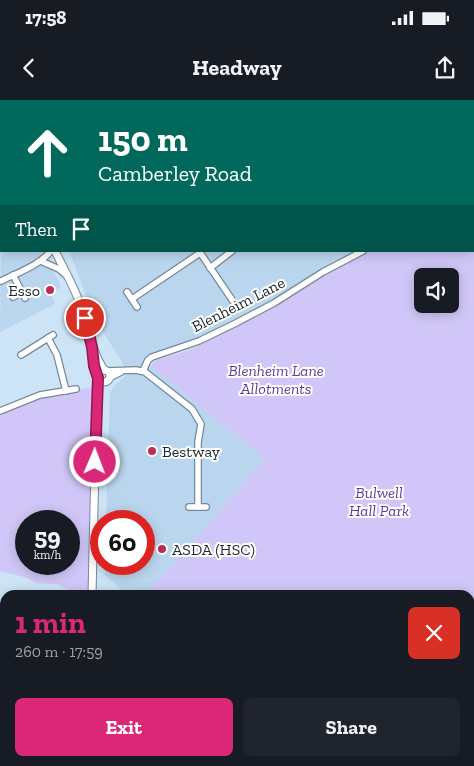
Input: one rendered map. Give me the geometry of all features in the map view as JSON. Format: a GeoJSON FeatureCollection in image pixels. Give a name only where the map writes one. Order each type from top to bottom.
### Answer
{"type":"FeatureCollection","features":[{"type":"Feature","properties":{"kind":"main road"},"geometry":{"type":"LineString","coordinates":[[55,253],[69,278],[83,311],[92,347],[104,376],[97,408],[92,590]]}},
{"type":"Feature","properties":{"kind":"street"},"geometry":{"type":"LineString","coordinates":[[132,299],[199,252],[237,307]]}},
{"type":"Feature","properties":{"kind":"street"},"geometry":{"type":"LineString","coordinates":[[210,268],[231,252]]}},
{"type":"Feature","properties":{"kind":"street","name":"Blenheim Lane"},"geometry":{"type":"LineString","coordinates":[[143,371],[148,360],[152,357],[199,341],[236,323],[361,252]]}},
{"type":"Feature","properties":{"kind":"street"},"geometry":{"type":"LineString","coordinates":[[34,265],[43,262],[55,253]]}},
{"type":"Feature","properties":{"kind":"street"},"geometry":{"type":"LineString","coordinates":[[1,281],[55,253]]}},
{"type":"Feature","properties":{"kind":"street"},"geometry":{"type":"LineString","coordinates":[[43,262],[59,269],[69,278]]}},
{"type":"Feature","properties":{"kind":"street"},"geometry":{"type":"LineString","coordinates":[[13,275],[23,295],[14,296]]}},
{"type":"Feature","properties":{"kind":"street"},"geometry":{"type":"LineString","coordinates":[[127,292],[137,307]]}},
{"type":"Feature","properties":{"kind":"street"},"geometry":{"type":"LineString","coordinates":[[21,354],[51,336],[66,390]]}},
{"type":"Feature","properties":{"kind":"street"},"geometry":{"type":"LineString","coordinates":[[104,376],[126,371],[143,371],[192,409],[201,424],[198,442],[198,507]]}},
{"type":"Feature","properties":{"kind":"street"},"geometry":{"type":"LineString","coordinates":[[0,411],[40,395],[76,389]]}},
{"type":"Feature","properties":{"kind":"street"},"geometry":{"type":"LineString","coordinates":[[189,507],[206,507]]}},
{"type":"Feature","properties":{"kind":"shaded area"},"geometry":{"type":"Polygon","coordinates":[[[1,252],[42,252],[47,265],[55,273],[61,287],[50,293],[55,304],[0,332],[1,252]]]}},
{"type":"Feature","properties":{"kind":"shaded area"},"geometry":{"type":"Polygon","coordinates":[[[69,252],[356,252],[245,316],[198,339],[146,355],[142,365],[151,366],[265,459],[150,590],[122,590],[105,575],[155,575],[155,510],[106,510],[110,393],[114,386],[126,376],[123,364],[95,319],[69,252]]]}},
{"type":"Feature","properties":{"kind":"green space"},"geometry":{"type":"Polygon","coordinates":[[[367,252],[474,252],[474,590],[150,590],[265,459],[151,366],[156,360],[190,350],[279,303],[313,281],[367,252]]]}},
{"type":"Feature","properties":{"kind":"green space"},"geometry":{"type":"Polygon","coordinates":[[[94,387],[88,590],[69,590],[57,584],[35,583],[28,578],[16,575],[80,575],[80,510],[15,510],[15,575],[0,571],[0,413],[40,397],[94,387]]]}},
{"type":"Feature","properties":{"kind":"place","name":"Esso"},"geometry":{"type":"Point","coordinates":[50,290]}},
{"type":"Feature","properties":{"kind":"place","name":"Bestway"},"geometry":{"type":"Point","coordinates":[152,451]}},
{"type":"Feature","properties":{"kind":"place","name":"ASDA (HSC)"},"geometry":{"type":"Point","coordinates":[162,549]}},
{"type":"Feature","properties":{"kind":"route"},"geometry":{"type":"LineString","coordinates":[[85,318],[92,347],[94,366],[98,375],[95,462]]}},
{"type":"Feature","properties":{"kind":"park label","name":"Blenheim Lane Allotments"},"geometry":{"type":"Point","coordinates":[276,379]}},
{"type":"Feature","properties":{"kind":"park label","name":"Bulwell Hall Park"},"geometry":{"type":"Point","coordinates":[379,501]}}]}
